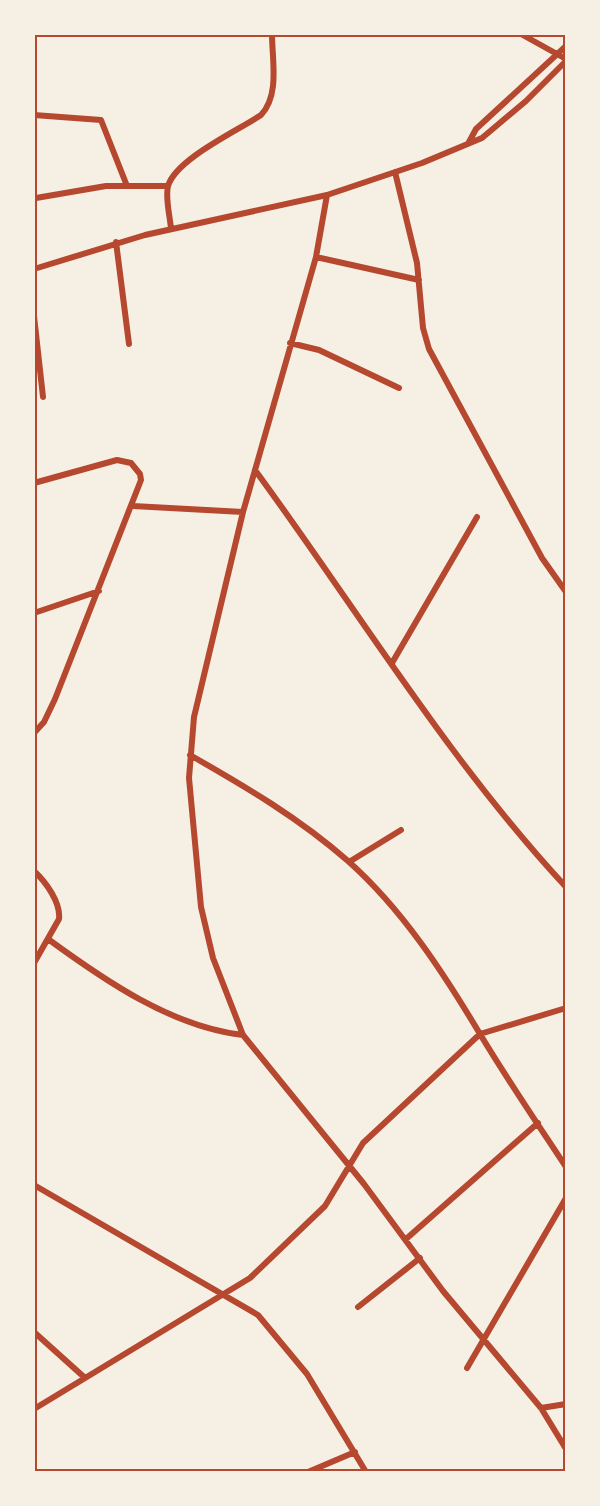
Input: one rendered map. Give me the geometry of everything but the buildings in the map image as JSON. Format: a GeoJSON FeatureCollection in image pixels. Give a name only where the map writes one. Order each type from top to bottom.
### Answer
{"type":"FeatureCollection","features":[{"type":"Feature","properties":{"kind":"street"},"geometry":{"type":"LineString","coordinates":[[171,229],[168,186],[187,161],[265,110],[271,97],[272,34]]}},
{"type":"Feature","properties":{"kind":"street"},"geometry":{"type":"LineString","coordinates":[[34,269],[116,242],[327,195],[395,172],[482,138],[566,60],[521,34]]}},
{"type":"Feature","properties":{"kind":"street"},"geometry":{"type":"LineString","coordinates":[[469,142],[476,129],[566,46]]}},
{"type":"Feature","properties":{"kind":"street"},"geometry":{"type":"LineString","coordinates":[[34,115],[102,120],[127,186]]}},
{"type":"Feature","properties":{"kind":"street"},"geometry":{"type":"LineString","coordinates":[[395,172],[419,280],[423,328],[429,350],[542,558],[566,592]]}},
{"type":"Feature","properties":{"kind":"street"},"geometry":{"type":"LineString","coordinates":[[36,198],[83,189],[168,186]]}},
{"type":"Feature","properties":{"kind":"street"},"geometry":{"type":"LineString","coordinates":[[327,195],[316,257],[243,512],[199,693],[189,778],[201,907],[213,958],[243,1035],[541,1408],[566,1449]]}},
{"type":"Feature","properties":{"kind":"street"},"geometry":{"type":"LineString","coordinates":[[116,242],[129,344]]}},
{"type":"Feature","properties":{"kind":"street"},"geometry":{"type":"LineString","coordinates":[[316,257],[419,280]]}},
{"type":"Feature","properties":{"kind":"street"},"geometry":{"type":"LineString","coordinates":[[34,316],[43,397]]}},
{"type":"Feature","properties":{"kind":"street"},"geometry":{"type":"LineString","coordinates":[[290,343],[326,353],[399,388]]}},
{"type":"Feature","properties":{"kind":"street"},"geometry":{"type":"LineString","coordinates":[[34,483],[117,460],[131,463],[140,474],[133,506],[50,711],[34,733]]}},
{"type":"Feature","properties":{"kind":"street"},"geometry":{"type":"LineString","coordinates":[[255,470],[392,663],[513,827],[566,887]]}},
{"type":"Feature","properties":{"kind":"street"},"geometry":{"type":"LineString","coordinates":[[133,506],[243,512]]}},
{"type":"Feature","properties":{"kind":"street"},"geometry":{"type":"LineString","coordinates":[[392,663],[477,517]]}},
{"type":"Feature","properties":{"kind":"street"},"geometry":{"type":"LineString","coordinates":[[34,614],[99,591]]}},
{"type":"Feature","properties":{"kind":"street"},"geometry":{"type":"LineString","coordinates":[[190,756],[281,808],[349,862],[428,952],[566,1167]]}},
{"type":"Feature","properties":{"kind":"street"},"geometry":{"type":"LineString","coordinates":[[349,862],[401,830]]}},
{"type":"Feature","properties":{"kind":"street"},"geometry":{"type":"LineString","coordinates":[[34,871],[59,908],[59,919],[34,963]]}},
{"type":"Feature","properties":{"kind":"street"},"geometry":{"type":"LineString","coordinates":[[48,939],[97,974],[146,1001],[201,1026],[243,1035]]}},
{"type":"Feature","properties":{"kind":"street"},"geometry":{"type":"LineString","coordinates":[[34,1409],[225,1294],[261,1269],[317,1215],[333,1193],[348,1164],[373,1132],[480,1034],[566,1008]]}},
{"type":"Feature","properties":{"kind":"street"},"geometry":{"type":"LineString","coordinates":[[406,1239],[538,1123]]}},
{"type":"Feature","properties":{"kind":"street"},"geometry":{"type":"LineString","coordinates":[[34,1185],[258,1315],[288,1349],[366,1472]]}},
{"type":"Feature","properties":{"kind":"street"},"geometry":{"type":"LineString","coordinates":[[467,1368],[566,1198]]}},
{"type":"Feature","properties":{"kind":"street"},"geometry":{"type":"LineString","coordinates":[[358,1307],[420,1258]]}},
{"type":"Feature","properties":{"kind":"street"},"geometry":{"type":"LineString","coordinates":[[34,1332],[84,1377]]}},
{"type":"Feature","properties":{"kind":"street"},"geometry":{"type":"LineString","coordinates":[[541,1408],[566,1404]]}},
{"type":"Feature","properties":{"kind":"street"},"geometry":{"type":"LineString","coordinates":[[308,1472],[355,1452]]}}]}
